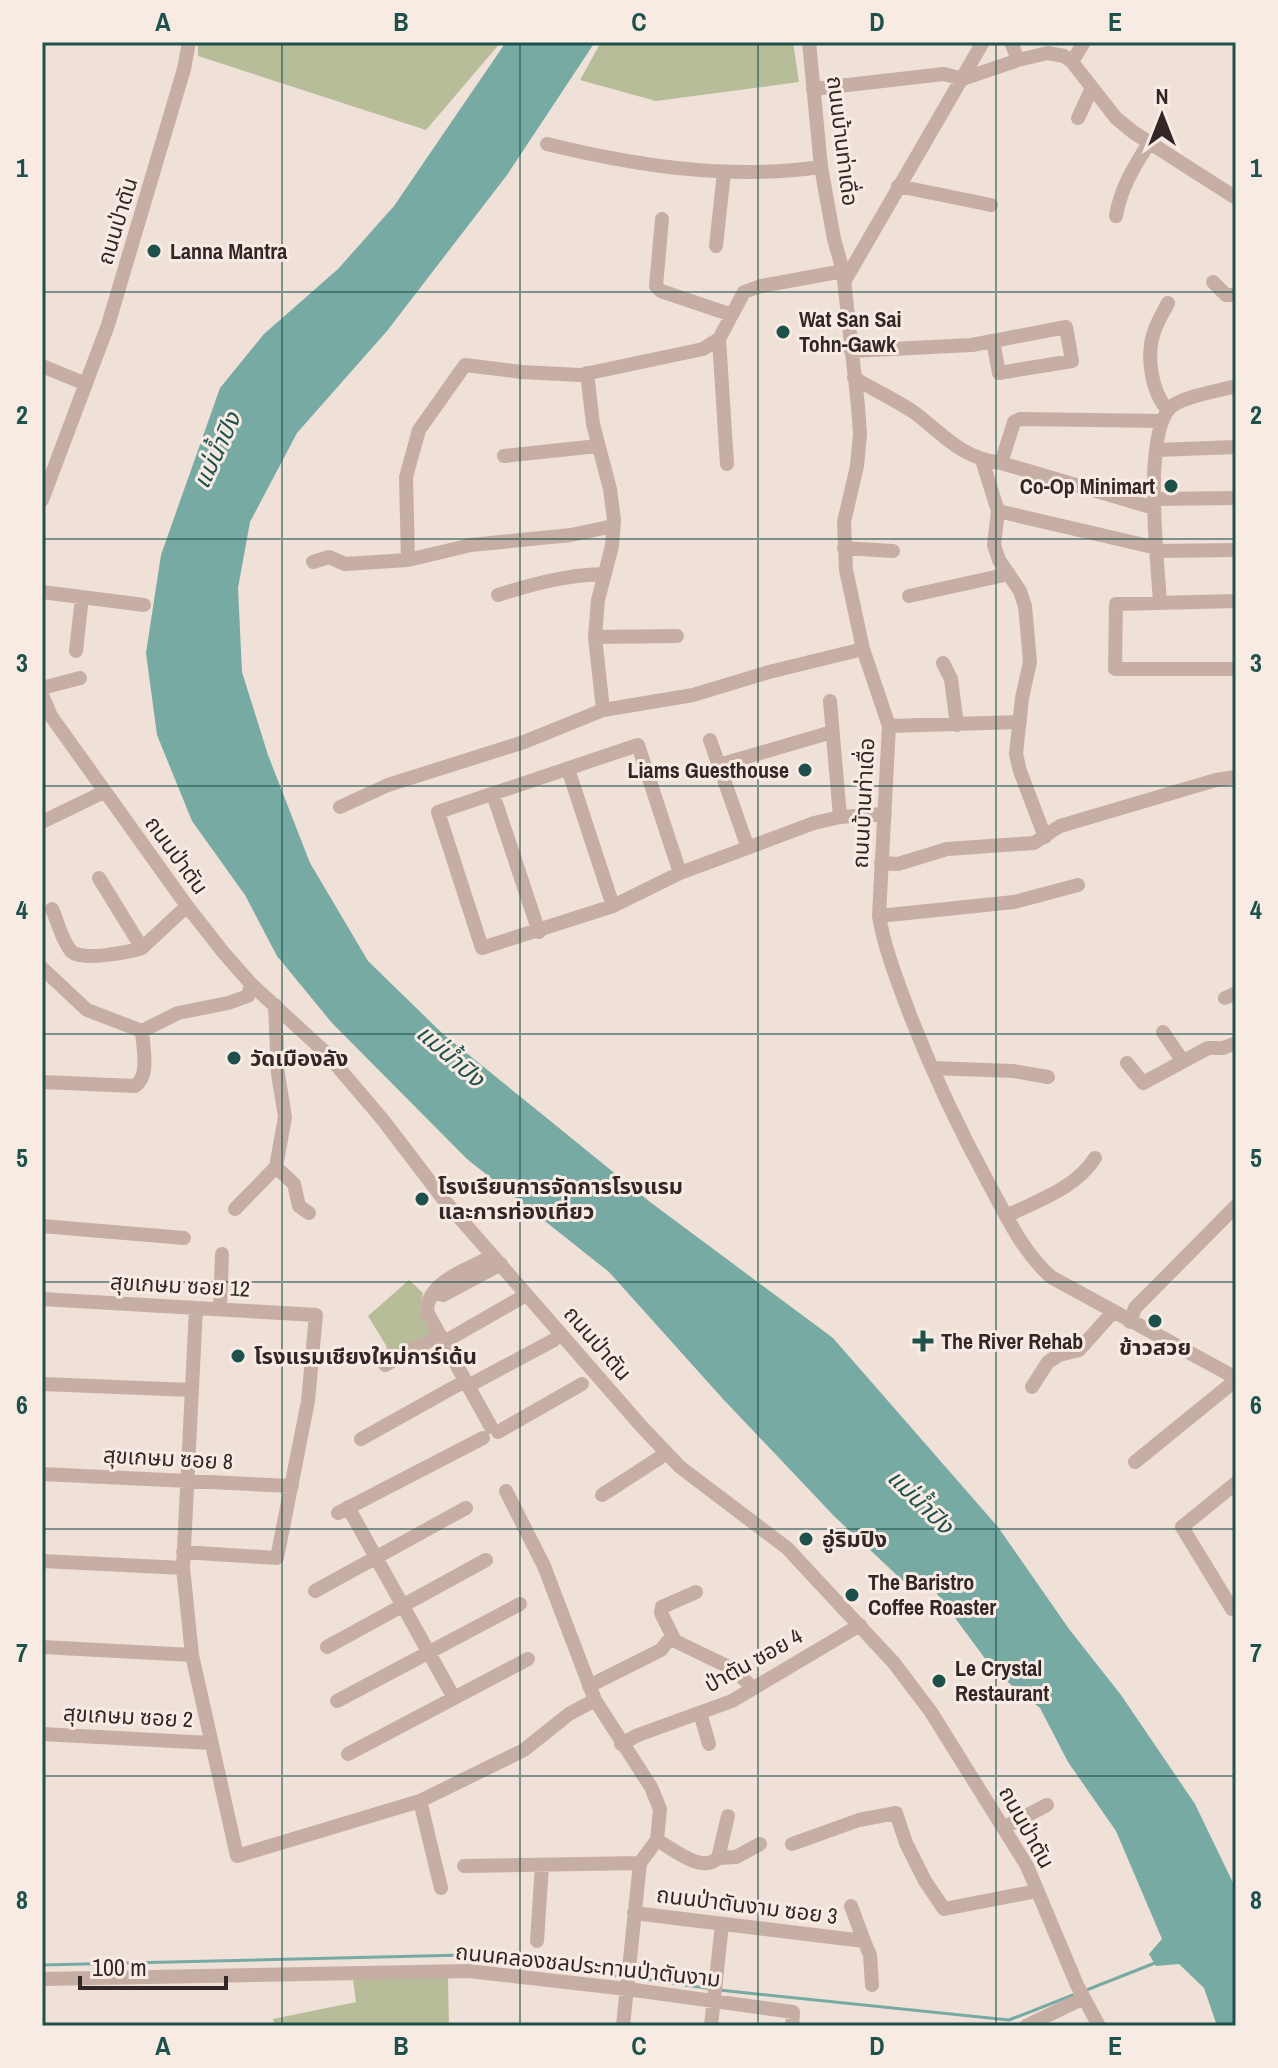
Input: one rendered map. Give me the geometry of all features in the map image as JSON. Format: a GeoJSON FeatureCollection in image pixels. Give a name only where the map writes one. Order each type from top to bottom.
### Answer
{"type":"FeatureCollection","features":[{"type":"Feature","properties":{"kind":"street","name":"ถนนป่าตัน"},"geometry":{"type":"LineString","coordinates":[[42,500],[133,246],[189,42]]}},
{"type":"Feature","properties":{"kind":"street","name":"ถนนบ้านท่าเดื่อ"},"geometry":{"type":"LineString","coordinates":[[809,42],[821,167],[844,276],[860,434],[857,466],[844,522],[844,548],[863,649],[889,726],[879,916],[883,940],[959,1130],[1036,1264],[1051,1277],[1236,1379]]}},
{"type":"Feature","properties":{"kind":"street"},"geometry":{"type":"LineString","coordinates":[[408,560],[406,477],[419,430],[465,365],[522,372],[587,373],[703,349],[719,339],[744,292],[761,286],[844,276],[983,42]]}},
{"type":"Feature","properties":{"kind":"street"},"geometry":{"type":"LineString","coordinates":[[1011,42],[1018,60]]}},
{"type":"Feature","properties":{"kind":"street"},"geometry":{"type":"LineString","coordinates":[[1072,62],[1084,42]]}},
{"type":"Feature","properties":{"kind":"street"},"geometry":{"type":"LineString","coordinates":[[813,89],[944,74],[963,79],[1048,53],[1064,56],[1116,118],[1149,143],[1236,198]]}},
{"type":"Feature","properties":{"kind":"street"},"geometry":{"type":"LineString","coordinates":[[1078,118],[1092,88]]}},
{"type":"Feature","properties":{"kind":"street"},"geometry":{"type":"LineString","coordinates":[[1116,216],[1127,178],[1149,143]]}},
{"type":"Feature","properties":{"kind":"street"},"geometry":{"type":"LineString","coordinates":[[547,144],[594,156],[724,172],[795,171],[821,167]]}},
{"type":"Feature","properties":{"kind":"street"},"geometry":{"type":"LineString","coordinates":[[716,246],[724,172]]}},
{"type":"Feature","properties":{"kind":"street"},"geometry":{"type":"LineString","coordinates":[[898,186],[991,205]]}},
{"type":"Feature","properties":{"kind":"street"},"geometry":{"type":"LineString","coordinates":[[662,219],[656,286],[661,291],[732,315]]}},
{"type":"Feature","properties":{"kind":"street"},"geometry":{"type":"LineString","coordinates":[[1213,282],[1226,295],[1236,295]]}},
{"type":"Feature","properties":{"kind":"street"},"geometry":{"type":"LineString","coordinates":[[1165,416],[1155,389],[1151,346],[1168,303]]}},
{"type":"Feature","properties":{"kind":"street"},"geometry":{"type":"LineString","coordinates":[[851,351],[972,345],[1066,327],[1072,361],[999,373],[993,341]]}},
{"type":"Feature","properties":{"kind":"street"},"geometry":{"type":"LineString","coordinates":[[719,339],[727,464]]}},
{"type":"Feature","properties":{"kind":"street"},"geometry":{"type":"LineString","coordinates":[[42,366],[86,384]]}},
{"type":"Feature","properties":{"kind":"street"},"geometry":{"type":"LineString","coordinates":[[587,373],[598,446],[610,489],[613,526],[612,546],[598,600],[595,637],[603,710]]}},
{"type":"Feature","properties":{"kind":"street"},"geometry":{"type":"LineString","coordinates":[[854,378],[915,413],[947,442],[982,460],[1154,504],[1236,498]]}},
{"type":"Feature","properties":{"kind":"street"},"geometry":{"type":"LineString","coordinates":[[1160,603],[1154,504],[1156,450],[1165,416],[1176,403],[1236,386]]}},
{"type":"Feature","properties":{"kind":"street"},"geometry":{"type":"LineString","coordinates":[[1001,463],[1014,422],[1020,419],[1165,416]]}},
{"type":"Feature","properties":{"kind":"street"},"geometry":{"type":"LineString","coordinates":[[504,456],[598,446]]}},
{"type":"Feature","properties":{"kind":"street"},"geometry":{"type":"LineString","coordinates":[[1156,450],[1236,447]]}},
{"type":"Feature","properties":{"kind":"street"},"geometry":{"type":"LineString","coordinates":[[982,460],[998,511],[994,545],[1025,606],[1030,662],[1016,754],[1045,837]]}},
{"type":"Feature","properties":{"kind":"street"},"geometry":{"type":"LineString","coordinates":[[998,511],[1157,550],[1236,550]]}},
{"type":"Feature","properties":{"kind":"street"},"geometry":{"type":"LineString","coordinates":[[313,562],[329,557],[345,564],[408,560],[471,545],[571,535],[613,526]]}},
{"type":"Feature","properties":{"kind":"street"},"geometry":{"type":"LineString","coordinates":[[844,548],[893,551]]}},
{"type":"Feature","properties":{"kind":"street"},"geometry":{"type":"LineString","coordinates":[[498,595],[577,574],[603,574]]}},
{"type":"Feature","properties":{"kind":"street"},"geometry":{"type":"LineString","coordinates":[[909,596],[1009,574]]}},
{"type":"Feature","properties":{"kind":"street"},"geometry":{"type":"LineString","coordinates":[[42,592],[144,605]]}},
{"type":"Feature","properties":{"kind":"street"},"geometry":{"type":"LineString","coordinates":[[76,651],[82,597]]}},
{"type":"Feature","properties":{"kind":"street"},"geometry":{"type":"LineString","coordinates":[[1236,601],[1116,604],[1115,669],[1236,669]]}},
{"type":"Feature","properties":{"kind":"street"},"geometry":{"type":"LineString","coordinates":[[595,637],[677,636]]}},
{"type":"Feature","properties":{"kind":"street"},"geometry":{"type":"LineString","coordinates":[[340,807],[409,778],[524,742],[603,710],[693,695],[863,649]]}},
{"type":"Feature","properties":{"kind":"street"},"geometry":{"type":"LineString","coordinates":[[943,663],[951,679],[957,725]]}},
{"type":"Feature","properties":{"kind":"street"},"geometry":{"type":"LineString","coordinates":[[42,688],[80,678]]}},
{"type":"Feature","properties":{"kind":"street","name":"ถนนป่าตัน"},"geometry":{"type":"LineString","coordinates":[[42,695],[51,716],[104,792],[187,906],[251,984],[326,1053],[383,1120],[444,1200],[667,1453],[694,1478],[787,1548],[894,1663],[931,1712],[1005,1827],[1037,1891],[1080,1992],[1099,2026]]}},
{"type":"Feature","properties":{"kind":"street"},"geometry":{"type":"LineString","coordinates":[[830,701],[840,817]]}},
{"type":"Feature","properties":{"kind":"street"},"geometry":{"type":"LineString","coordinates":[[889,726],[957,725],[1020,716]]}},
{"type":"Feature","properties":{"kind":"street"},"geometry":{"type":"LineString","coordinates":[[719,765],[832,732]]}},
{"type":"Feature","properties":{"kind":"street"},"geometry":{"type":"LineString","coordinates":[[710,740],[748,848]]}},
{"type":"Feature","properties":{"kind":"street"},"geometry":{"type":"LineString","coordinates":[[680,873],[638,745],[438,812],[482,948],[613,906],[680,873],[814,823],[840,817],[885,814]]}},
{"type":"Feature","properties":{"kind":"street"},"geometry":{"type":"LineString","coordinates":[[568,769],[613,906]]}},
{"type":"Feature","properties":{"kind":"street"},"geometry":{"type":"LineString","coordinates":[[881,863],[898,864],[947,849],[1034,843],[1060,826],[1216,780],[1236,777]]}},
{"type":"Feature","properties":{"kind":"street"},"geometry":{"type":"LineString","coordinates":[[42,822],[104,792]]}},
{"type":"Feature","properties":{"kind":"street"},"geometry":{"type":"LineString","coordinates":[[493,794],[539,932]]}},
{"type":"Feature","properties":{"kind":"street"},"geometry":{"type":"LineString","coordinates":[[99,878],[142,948]]}},
{"type":"Feature","properties":{"kind":"street"},"geometry":{"type":"LineString","coordinates":[[879,916],[1014,902],[1078,885]]}},
{"type":"Feature","properties":{"kind":"street"},"geometry":{"type":"LineString","coordinates":[[52,909],[72,953],[80,956],[125,953],[142,948],[187,906]]}},
{"type":"Feature","properties":{"kind":"street"},"geometry":{"type":"LineString","coordinates":[[42,968],[87,1010],[142,1031],[178,1013],[248,996],[251,984]]}},
{"type":"Feature","properties":{"kind":"street"},"geometry":{"type":"LineString","coordinates":[[235,1209],[276,1167],[285,1117],[278,1074],[275,1005]]}},
{"type":"Feature","properties":{"kind":"street"},"geometry":{"type":"LineString","coordinates":[[42,1082],[135,1086],[140,1083],[144,1073],[142,1031]]}},
{"type":"Feature","properties":{"kind":"street"},"geometry":{"type":"LineString","coordinates":[[1163,1032],[1182,1060]]}},
{"type":"Feature","properties":{"kind":"street"},"geometry":{"type":"LineString","coordinates":[[1127,1063],[1143,1083],[1208,1048],[1223,1048],[1236,1043]]}},
{"type":"Feature","properties":{"kind":"street"},"geometry":{"type":"LineString","coordinates":[[932,1068],[1013,1071],[1048,1077]]}},
{"type":"Feature","properties":{"kind":"street"},"geometry":{"type":"LineString","coordinates":[[1007,1216],[1069,1186],[1087,1171],[1095,1158]]}},
{"type":"Feature","properties":{"kind":"street"},"geometry":{"type":"LineString","coordinates":[[276,1167],[294,1184],[299,1206],[309,1213]]}},
{"type":"Feature","properties":{"kind":"street"},"geometry":{"type":"LineString","coordinates":[[1130,1322],[1135,1308],[1234,1211]]}},
{"type":"Feature","properties":{"kind":"street"},"geometry":{"type":"LineString","coordinates":[[42,1226],[184,1238]]}},
{"type":"Feature","properties":{"kind":"street"},"geometry":{"type":"LineString","coordinates":[[220,1309],[222,1254]]}},
{"type":"Feature","properties":{"kind":"street"},"geometry":{"type":"LineString","coordinates":[[490,1432],[427,1312],[427,1303],[437,1286],[497,1260]]}},
{"type":"Feature","properties":{"kind":"street","name":"สุขเกษม ซอย 12"},"geometry":{"type":"LineString","coordinates":[[42,1299],[316,1315],[308,1401],[292,1486]]}},
{"type":"Feature","properties":{"kind":"street"},"geometry":{"type":"LineString","coordinates":[[385,1365],[519,1299]]}},
{"type":"Feature","properties":{"kind":"street"},"geometry":{"type":"LineString","coordinates":[[196,1308],[183,1568],[192,1655],[237,1856],[420,1801],[524,1750],[592,1693],[661,1650],[668,1641],[675,1641],[733,1669],[752,1687]]}},
{"type":"Feature","properties":{"kind":"street"},"geometry":{"type":"LineString","coordinates":[[1032,1387],[1048,1362],[1059,1355],[1079,1350],[1113,1312]]}},
{"type":"Feature","properties":{"kind":"street"},"geometry":{"type":"LineString","coordinates":[[361,1439],[554,1340]]}},
{"type":"Feature","properties":{"kind":"street"},"geometry":{"type":"LineString","coordinates":[[1135,1462],[1236,1379]]}},
{"type":"Feature","properties":{"kind":"street"},"geometry":{"type":"LineString","coordinates":[[42,1384],[191,1390]]}},
{"type":"Feature","properties":{"kind":"street"},"geometry":{"type":"LineString","coordinates":[[454,1698],[376,1557],[343,1510],[582,1384]]}},
{"type":"Feature","properties":{"kind":"street"},"geometry":{"type":"LineString","coordinates":[[602,1495],[667,1453]]}},
{"type":"Feature","properties":{"kind":"street","name":"สุขเกษม ซอย 8"},"geometry":{"type":"LineString","coordinates":[[42,1474],[292,1486]]}},
{"type":"Feature","properties":{"kind":"street"},"geometry":{"type":"LineString","coordinates":[[1232,1609],[1182,1527],[1236,1483]]}},
{"type":"Feature","properties":{"kind":"street"},"geometry":{"type":"LineString","coordinates":[[183,1552],[277,1558],[292,1486]]}},
{"type":"Feature","properties":{"kind":"street"},"geometry":{"type":"LineString","coordinates":[[506,1491],[544,1566],[592,1693],[621,1744],[651,1787],[660,1809],[657,1840],[640,1863],[623,2026]]}},
{"type":"Feature","properties":{"kind":"street"},"geometry":{"type":"LineString","coordinates":[[315,1591],[466,1508]]}},
{"type":"Feature","properties":{"kind":"street"},"geometry":{"type":"LineString","coordinates":[[327,1647],[486,1560]]}},
{"type":"Feature","properties":{"kind":"street"},"geometry":{"type":"LineString","coordinates":[[42,1561],[183,1568]]}},
{"type":"Feature","properties":{"kind":"street"},"geometry":{"type":"LineString","coordinates":[[675,1641],[661,1613],[662,1607],[696,1592]]}},
{"type":"Feature","properties":{"kind":"street"},"geometry":{"type":"LineString","coordinates":[[337,1701],[520,1604]]}},
{"type":"Feature","properties":{"kind":"street","name":"ป่าตัน ซอย 4"},"geometry":{"type":"LineString","coordinates":[[621,1744],[732,1701],[860,1625]]}},
{"type":"Feature","properties":{"kind":"street"},"geometry":{"type":"LineString","coordinates":[[42,1647],[192,1655]]}},
{"type":"Feature","properties":{"kind":"street"},"geometry":{"type":"LineString","coordinates":[[348,1754],[528,1659]]}},
{"type":"Feature","properties":{"kind":"street"},"geometry":{"type":"LineString","coordinates":[[700,1713],[709,1744]]}},
{"type":"Feature","properties":{"kind":"street","name":"สุขเกษม ซอย 2"},"geometry":{"type":"LineString","coordinates":[[42,1734],[211,1743]]}},
{"type":"Feature","properties":{"kind":"street"},"geometry":{"type":"LineString","coordinates":[[420,1801],[441,1888]]}},
{"type":"Feature","properties":{"kind":"street"},"geometry":{"type":"LineString","coordinates":[[1005,1827],[1047,1805]]}},
{"type":"Feature","properties":{"kind":"street"},"geometry":{"type":"LineString","coordinates":[[792,1844],[859,1820],[896,1813],[906,1843],[925,1881],[944,1909],[1037,1891]]}},
{"type":"Feature","properties":{"kind":"street"},"geometry":{"type":"LineString","coordinates":[[657,1840],[704,1864],[714,1863],[718,1858],[728,1816]]}},
{"type":"Feature","properties":{"kind":"street"},"geometry":{"type":"LineString","coordinates":[[718,1858],[736,1857],[760,1844]]}},
{"type":"Feature","properties":{"kind":"street"},"geometry":{"type":"LineString","coordinates":[[464,1866],[640,1863]]}},
{"type":"Feature","properties":{"kind":"street"},"geometry":{"type":"LineString","coordinates":[[537,1941],[542,1865]]}},
{"type":"Feature","properties":{"kind":"street","name":"ถนนป่าตันงาม ซอย 3"},"geometry":{"type":"LineString","coordinates":[[634,1913],[864,1941],[851,1906]]}},
{"type":"Feature","properties":{"kind":"street"},"geometry":{"type":"LineString","coordinates":[[711,2026],[722,1924]]}},
{"type":"Feature","properties":{"kind":"street"},"geometry":{"type":"LineString","coordinates":[[864,1941],[870,1955],[872,1985]]}},
{"type":"Feature","properties":{"kind":"street","name":"ถนนคลองชลประทานป่าตันงาม"},"geometry":{"type":"LineString","coordinates":[[42,1979],[468,1971],[714,2001],[792,2019]]}},
{"type":"Feature","properties":{"kind":"street"},"geometry":{"type":"LineString","coordinates":[[1026,2026],[1080,1992]]}},
{"type":"Feature","properties":{"kind":"green space"},"geometry":{"type":"Polygon","coordinates":[[[198,42],[501,42],[426,130],[198,56],[198,42]]]}},
{"type":"Feature","properties":{"kind":"green space"},"geometry":{"type":"Polygon","coordinates":[[[601,42],[793,42],[799,82],[656,101],[580,80],[601,42]]]}},
{"type":"Feature","properties":{"kind":"green space"},"geometry":{"type":"Polygon","coordinates":[[[409,1280],[423,1293],[420,1308],[433,1333],[383,1361],[387,1347],[368,1316],[409,1280]]]}},
{"type":"Feature","properties":{"kind":"green space"},"geometry":{"type":"Polygon","coordinates":[[[448,1977],[449,2026],[275,2026],[273,2019],[356,2002],[353,1979],[448,1977]]]}},
{"type":"Feature","properties":{"kind":"water","name":"แม่น้ำปิง"},"geometry":{"type":"Polygon","coordinates":[[[506,42],[595,42],[507,175],[387,331],[297,433],[250,522],[238,588],[242,672],[268,755],[310,863],[368,961],[443,1034],[650,1202],[833,1338],[998,1527],[1069,1629],[1121,1695],[1195,1804],[1235,1887],[1236,2026],[1217,2026],[1204,1988],[1179,1964],[1156,1966],[1149,1954],[1162,1939],[1116,1831],[1068,1762],[1040,1708],[995,1672],[924,1576],[903,1581],[834,1516],[609,1272],[467,1159],[332,1023],[277,956],[245,895],[192,821],[157,735],[146,653],[161,555],[220,388],[264,334],[338,269],[394,206],[506,42]]]}},
{"type":"Feature","properties":{"kind":"waterway"},"geometry":{"type":"LineString","coordinates":[[42,1965],[464,1955],[625,1977]]}},
{"type":"Feature","properties":{"kind":"waterway"},"geometry":{"type":"LineString","coordinates":[[1084,1991],[1155,1963]]}},
{"type":"Feature","properties":{"kind":"waterway"},"geometry":{"type":"LineString","coordinates":[[632,1977],[712,1989]]}},
{"type":"Feature","properties":{"kind":"waterway"},"geometry":{"type":"LineString","coordinates":[[719,1990],[1009,2020],[1073,1995]]}},
{"type":"Feature","properties":{"kind":"place","name":"Lanna Mantra"},"geometry":{"type":"Point","coordinates":[154,251]}},
{"type":"Feature","properties":{"kind":"place","name":"Wat San Sai Tohn-Gawk"},"geometry":{"type":"Point","coordinates":[783,332]}},
{"type":"Feature","properties":{"kind":"place","name":"Co-Op Minimart"},"geometry":{"type":"Point","coordinates":[1171,486]}},
{"type":"Feature","properties":{"kind":"place","name":"Liams Guesthouse"},"geometry":{"type":"Point","coordinates":[805,770]}},
{"type":"Feature","properties":{"kind":"place","name":"วัดเมืองลัง"},"geometry":{"type":"Point","coordinates":[234,1058]}},
{"type":"Feature","properties":{"kind":"place","name":"โรงเรียนการจัดการโรงแรม และการท่องเที่ยว"},"geometry":{"type":"Point","coordinates":[422,1199]}},
{"type":"Feature","properties":{"kind":"place","name":"ข้าวสวย"},"geometry":{"type":"Point","coordinates":[1155,1321]}},
{"type":"Feature","properties":{"kind":"place","name":"The River Rehab"},"geometry":{"type":"Point","coordinates":[923,1341]}},
{"type":"Feature","properties":{"kind":"place","name":"โรงแรมเชียงใหม่การ์เด้น"},"geometry":{"type":"Point","coordinates":[238,1356]}},
{"type":"Feature","properties":{"kind":"place","name":"อู่ริมปิง"},"geometry":{"type":"Point","coordinates":[806,1539]}},
{"type":"Feature","properties":{"kind":"place","name":"The Baristro Coffee Roaster"},"geometry":{"type":"Point","coordinates":[852,1595]}},
{"type":"Feature","properties":{"kind":"place","name":"Le Crystal Restaurant"},"geometry":{"type":"Point","coordinates":[939,1681]}}]}
